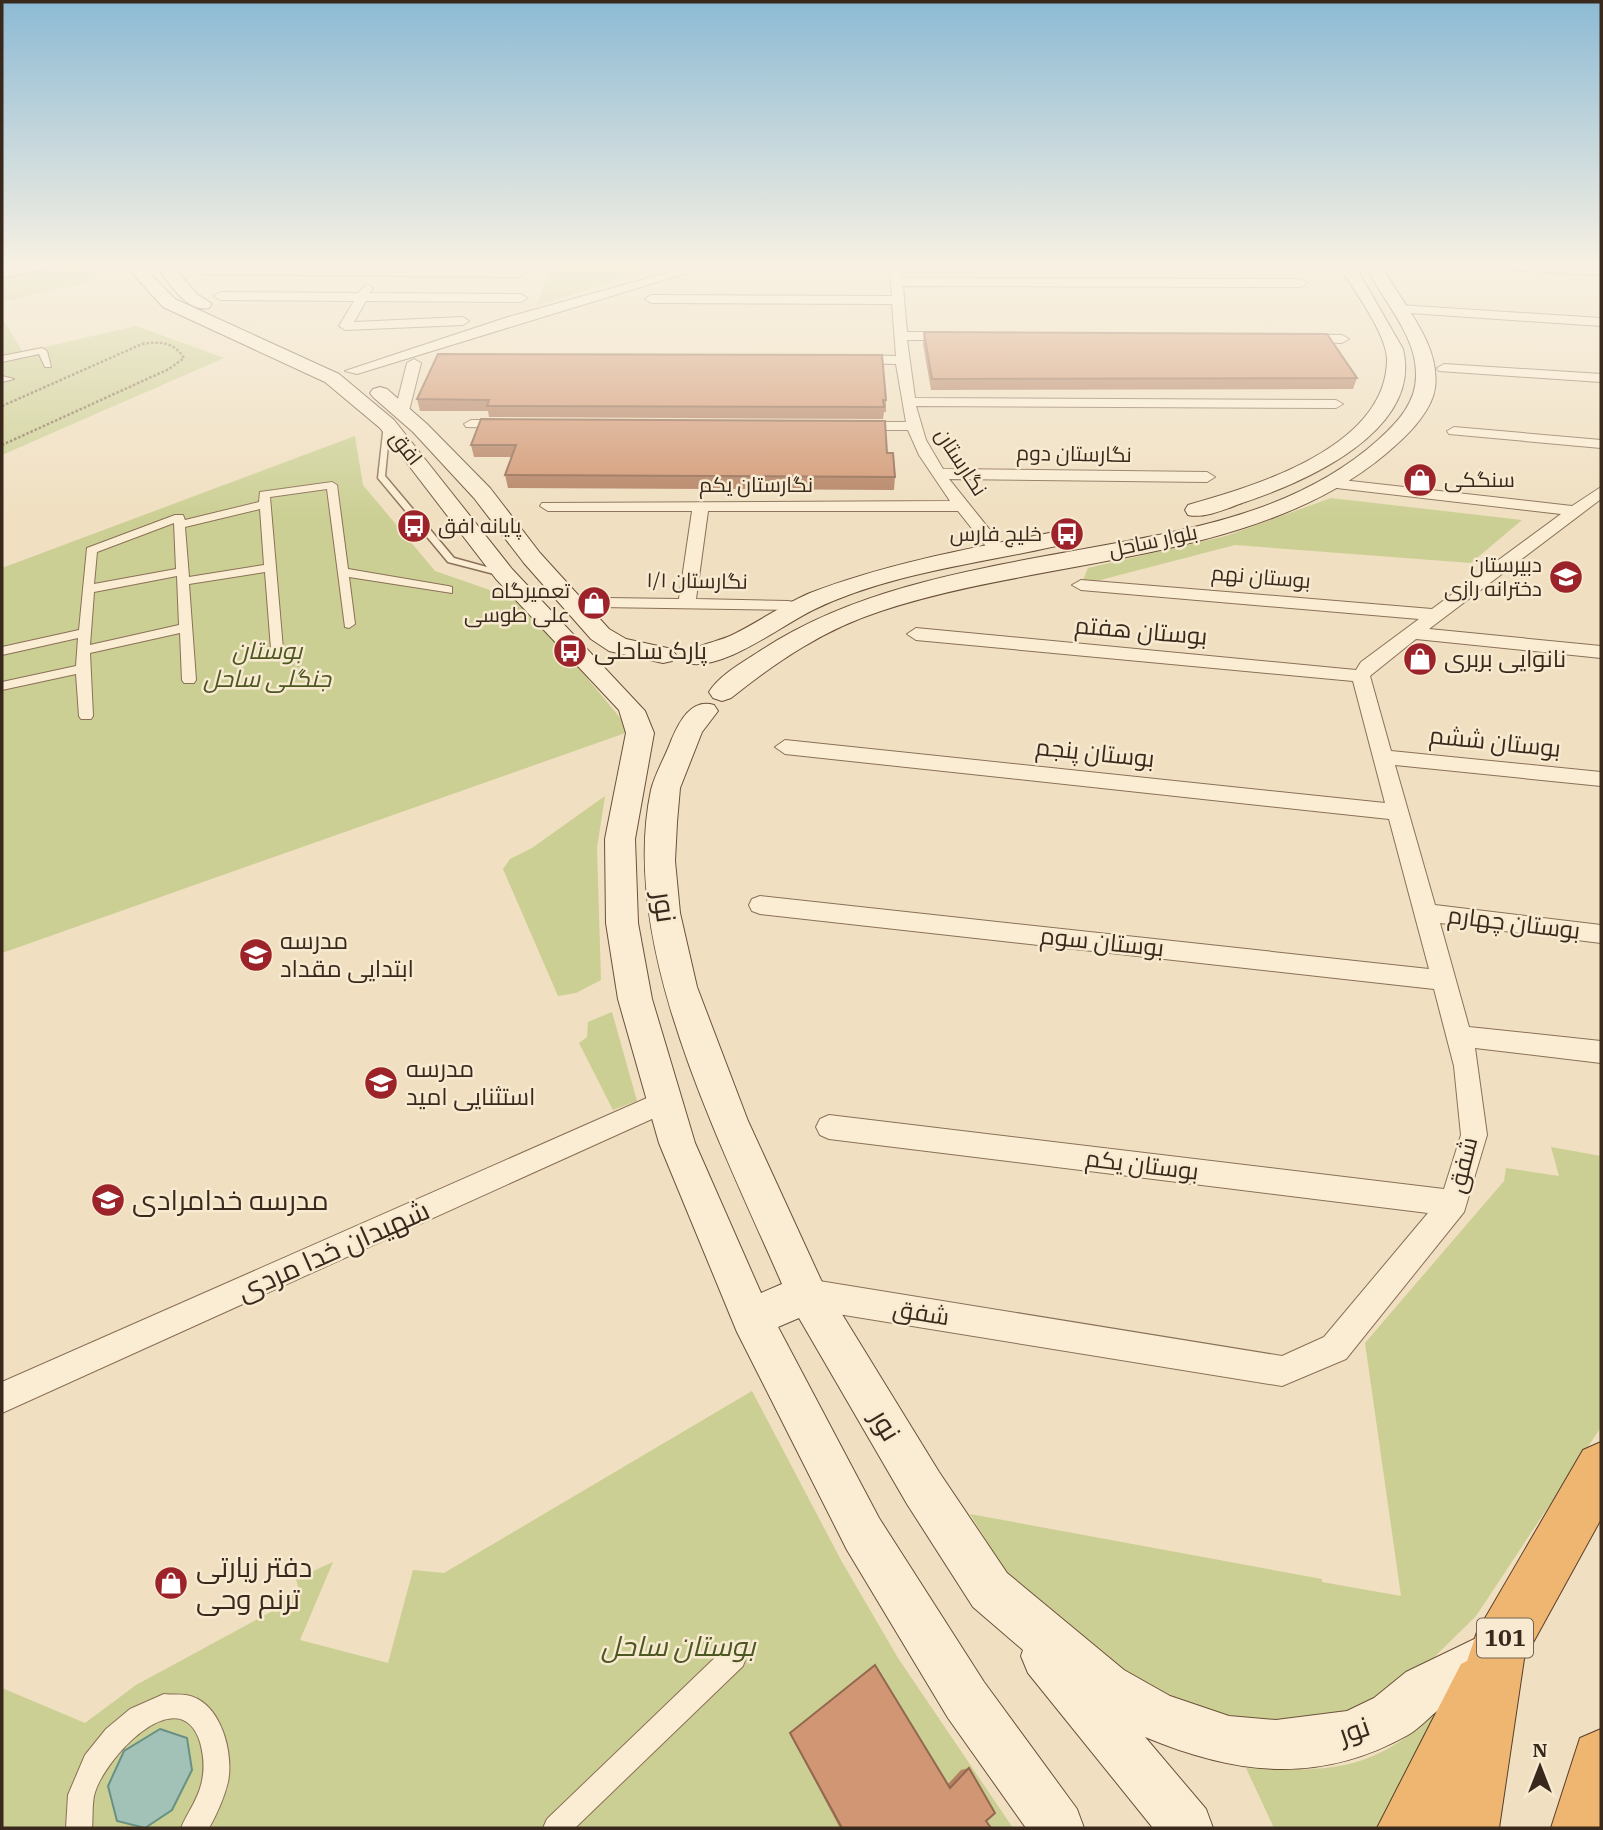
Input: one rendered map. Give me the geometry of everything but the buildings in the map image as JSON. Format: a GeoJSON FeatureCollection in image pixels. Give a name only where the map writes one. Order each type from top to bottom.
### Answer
{"type":"FeatureCollection","features":[{"type":"Feature","properties":{"kind":"highway","name":"101"},"geometry":{"type":"LineString","coordinates":[[1468,1828],[1497,1652],[1601,1468]]}},
{"type":"Feature","properties":{"kind":"highway"},"geometry":{"type":"LineString","coordinates":[[1408,1828],[1497,1652]]}},
{"type":"Feature","properties":{"kind":"highway"},"geometry":{"type":"LineString","coordinates":[[1583,1828],[1601,1759]]}},
{"type":"Feature","properties":{"kind":"main road","name":"افق"},"geometry":{"type":"LineString","coordinates":[[277,349],[349,380]]}},
{"type":"Feature","properties":{"kind":"main road","name":"افق"},"geometry":{"type":"LineString","coordinates":[[290,349],[349,380],[482,494],[532,558],[600,634],[618,645],[663,655],[695,657]]}},
{"type":"Feature","properties":{"kind":"main road","name":"بلوار ساحل"},"geometry":{"type":"LineString","coordinates":[[1171,517],[1234,500],[1289,480],[1328,458],[1358,435],[1382,409],[1394,382],[1396,357],[1392,349]]}},
{"type":"Feature","properties":{"kind":"main road","name":"بلوار ساحل"},"geometry":{"type":"LineString","coordinates":[[668,710],[846,615],[948,585],[1212,529],[1260,516],[1333,484],[1387,446],[1409,420],[1425,389],[1424,362],[1418,349]]}},
{"type":"Feature","properties":{"kind":"main road","name":"افق"},"geometry":{"type":"LineString","coordinates":[[394,417],[504,574],[668,710]]}},
{"type":"Feature","properties":{"kind":"main road"},"geometry":{"type":"LineString","coordinates":[[1289,480],[1333,484]]}},
{"type":"Feature","properties":{"kind":"main road","name":"بلوار ساحل"},"geometry":{"type":"LineString","coordinates":[[695,657],[713,653],[817,599],[883,577],[998,550],[1089,533]]}},
{"type":"Feature","properties":{"kind":"main road"},"geometry":{"type":"LineString","coordinates":[[663,655],[647,659],[625,675],[620,684],[668,710],[723,680],[718,671],[695,657]]}},
{"type":"Feature","properties":{"kind":"main road","name":"نور"},"geometry":{"type":"LineString","coordinates":[[1058,1828],[966,1700],[863,1534],[751,1318],[677,1143],[635,999],[619,886],[622,826],[640,733],[668,710],[690,729],[666,788],[660,861],[664,913],[680,988],[730,1121],[807,1294],[923,1488],[990,1590],[1106,1688],[1159,1718],[1229,1741],[1276,1745],[1349,1736],[1392,1716],[1424,1690],[1497,1652]]}},
{"type":"Feature","properties":{"kind":"main road"},"geometry":{"type":"LineString","coordinates":[[751,1318],[807,1294]]}},
{"type":"Feature","properties":{"kind":"main road"},"geometry":{"type":"LineString","coordinates":[[990,1590],[1187,1828]]}},
{"type":"Feature","properties":{"kind":"street"},"geometry":{"type":"LineString","coordinates":[[349,380],[432,349]]}},
{"type":"Feature","properties":{"kind":"street"},"geometry":{"type":"LineString","coordinates":[[349,380],[414,363],[445,349]]}},
{"type":"Feature","properties":{"kind":"street","name":"نگارستان"},"geometry":{"type":"LineString","coordinates":[[904,349],[909,402],[919,440],[940,474],[998,550]]}},
{"type":"Feature","properties":{"kind":"street"},"geometry":{"type":"LineString","coordinates":[[3,362],[41,351],[48,365]]}},
{"type":"Feature","properties":{"kind":"street"},"geometry":{"type":"LineString","coordinates":[[836,359],[905,360]]}},
{"type":"Feature","properties":{"kind":"street"},"geometry":{"type":"LineString","coordinates":[[394,417],[414,363]]}},
{"type":"Feature","properties":{"kind":"street"},"geometry":{"type":"LineString","coordinates":[[1444,368],[1601,378]]}},
{"type":"Feature","properties":{"kind":"street"},"geometry":{"type":"LineString","coordinates":[[909,402],[1336,404]]}},
{"type":"Feature","properties":{"kind":"street"},"geometry":{"type":"LineString","coordinates":[[471,424],[527,424]]}},
{"type":"Feature","properties":{"kind":"street"},"geometry":{"type":"LineString","coordinates":[[846,426],[915,426]]}},
{"type":"Feature","properties":{"kind":"street"},"geometry":{"type":"LineString","coordinates":[[1454,431],[1601,444]]}},
{"type":"Feature","properties":{"kind":"street","name":"نگارستان دوم"},"geometry":{"type":"LineString","coordinates":[[940,474],[1207,477]]}},
{"type":"Feature","properties":{"kind":"street"},"geometry":{"type":"LineString","coordinates":[[1333,484],[1575,512]]}},
{"type":"Feature","properties":{"kind":"street"},"geometry":{"type":"LineString","coordinates":[[277,649],[264,494],[332,485],[349,624]]}},
{"type":"Feature","properties":{"kind":"street"},"geometry":{"type":"LineString","coordinates":[[1361,676],[1368,666],[1411,633],[1601,492]]}},
{"type":"Feature","properties":{"kind":"street"},"geometry":{"type":"LineString","coordinates":[[179,525],[265,504]]}},
{"type":"Feature","properties":{"kind":"street","name":"نگارستان یکم"},"geometry":{"type":"LineString","coordinates":[[548,506],[964,506]]}},
{"type":"Feature","properties":{"kind":"street"},"geometry":{"type":"LineString","coordinates":[[687,603],[701,506]]}},
{"type":"Feature","properties":{"kind":"street"},"geometry":{"type":"LineString","coordinates":[[86,716],[82,668],[91,550],[179,517],[189,680]]}},
{"type":"Feature","properties":{"kind":"street"},"geometry":{"type":"LineString","coordinates":[[88,589],[269,568]]}},
{"type":"Feature","properties":{"kind":"street"},"geometry":{"type":"LineString","coordinates":[[343,572],[448,590]]}},
{"type":"Feature","properties":{"kind":"street","name":"بوستان نهم"},"geometry":{"type":"LineString","coordinates":[[1081,585],[1436,615]]}},
{"type":"Feature","properties":{"kind":"street","name":"نگارستان ۱/۱"},"geometry":{"type":"LineString","coordinates":[[605,603],[788,606]]}},
{"type":"Feature","properties":{"kind":"street"},"geometry":{"type":"LineString","coordinates":[[83,650],[185,628]]}},
{"type":"Feature","properties":{"kind":"street"},"geometry":{"type":"LineString","coordinates":[[2,652],[84,633]]}},
{"type":"Feature","properties":{"kind":"street"},"geometry":{"type":"LineString","coordinates":[[1411,633],[1601,652]]}},
{"type":"Feature","properties":{"kind":"street","name":"بوستان هفتم"},"geometry":{"type":"LineString","coordinates":[[916,634],[1361,676]]}},
{"type":"Feature","properties":{"kind":"street"},"geometry":{"type":"LineString","coordinates":[[2,686],[82,668]]}},
{"type":"Feature","properties":{"kind":"street","name":"شفق"},"geometry":{"type":"LineString","coordinates":[[807,1294],[1282,1371],[1335,1348],[1454,1203],[1474,1135],[1467,1066],[1361,676]]}},
{"type":"Feature","properties":{"kind":"street","name":"بوستان پنجم"},"geometry":{"type":"LineString","coordinates":[[785,747],[1398,812]]}},
{"type":"Feature","properties":{"kind":"street","name":"بوستان ششم"},"geometry":{"type":"LineString","coordinates":[[1383,757],[1601,779]]}},
{"type":"Feature","properties":{"kind":"street","name":"بوستان سوم"},"geometry":{"type":"LineString","coordinates":[[760,905],[1444,980]]}},
{"type":"Feature","properties":{"kind":"street","name":"بوستان چهارم"},"geometry":{"type":"LineString","coordinates":[[1426,913],[1601,934]]}},
{"type":"Feature","properties":{"kind":"street"},"geometry":{"type":"LineString","coordinates":[[1459,1036],[1601,1052]]}},
{"type":"Feature","properties":{"kind":"street","name":"شهیدان خدا مردی"},"geometry":{"type":"LineString","coordinates":[[2,1398],[665,1101]]}},
{"type":"Feature","properties":{"kind":"street","name":"بوستان یکم"},"geometry":{"type":"LineString","coordinates":[[829,1127],[1454,1203]]}},
{"type":"Feature","properties":{"kind":"street"},"geometry":{"type":"LineString","coordinates":[[556,1828],[734,1657]]}},
{"type":"Feature","properties":{"kind":"street"},"geometry":{"type":"LineString","coordinates":[[79,1828],[80,1798],[89,1771],[105,1746],[124,1726],[146,1712],[169,1706],[188,1709],[196,1714],[204,1720],[215,1738],[218,1763],[213,1789],[194,1828]]}},
{"type":"Feature","properties":{"kind":"lane"},"geometry":{"type":"LineString","coordinates":[[394,417],[381,476],[450,560],[504,574]]}},
{"type":"Feature","properties":{"kind":"path"},"geometry":{"type":"LineString","coordinates":[[2,405],[130,349]]}},
{"type":"Feature","properties":{"kind":"path"},"geometry":{"type":"LineString","coordinates":[[2,445],[169,369],[184,358],[175,349]]}},
{"type":"Feature","properties":{"kind":"green space"},"geometry":{"type":"Polygon","coordinates":[[[2,349],[21,349],[23,352],[34,349],[200,349],[224,358],[2,455],[2,349]]]}},
{"type":"Feature","properties":{"kind":"green space","name":"بوستان جنگلی ساحل"},"geometry":{"type":"Polygon","coordinates":[[[355,436],[363,485],[435,571],[524,602],[631,731],[2,953],[2,568],[355,436]]]}},
{"type":"Feature","properties":{"kind":"green space"},"geometry":{"type":"Polygon","coordinates":[[[1331,498],[1522,520],[1471,563],[1235,545],[1081,585],[1088,568],[1226,536],[1331,498]]]}},
{"type":"Feature","properties":{"kind":"green space"},"geometry":{"type":"Polygon","coordinates":[[[605,796],[597,848],[601,980],[576,993],[558,996],[503,869],[510,859],[532,848],[605,796]]]}},
{"type":"Feature","properties":{"kind":"green space"},"geometry":{"type":"Polygon","coordinates":[[[612,1012],[637,1101],[613,1110],[579,1043],[587,1037],[588,1022],[612,1012]]]}},
{"type":"Feature","properties":{"kind":"green space"},"geometry":{"type":"Polygon","coordinates":[[[1551,1147],[1601,1156],[1601,1427],[1476,1616],[1415,1676],[1357,1712],[1264,1727],[1153,1699],[1009,1577],[970,1514],[1401,1596],[1365,1343],[1504,1181],[1506,1168],[1559,1176],[1551,1147]]]}},
{"type":"Feature","properties":{"kind":"green space","name":"بوستان ساحل"},"geometry":{"type":"Polygon","coordinates":[[[752,1391],[842,1562],[898,1658],[1013,1828],[2,1828],[2,1688],[85,1723],[136,1685],[278,1608],[277,1601],[299,1590],[296,1579],[333,1562],[300,1640],[388,1663],[413,1570],[444,1573],[752,1391]]]}},
{"type":"Feature","properties":{"kind":"green space"},"geometry":{"type":"Polygon","coordinates":[[[1472,1675],[1383,1828],[1274,1828],[1246,1768],[1320,1769],[1374,1756],[1420,1726],[1472,1675]]]}},
{"type":"Feature","properties":{"kind":"water"},"geometry":{"type":"Polygon","coordinates":[[[160,1729],[187,1738],[192,1770],[172,1810],[145,1828],[117,1821],[108,1786],[124,1751],[160,1729]]]}},
{"type":"Feature","properties":{"kind":"place","name":"سنگکی"},"geometry":{"type":"Point","coordinates":[1420,480]}},
{"type":"Feature","properties":{"kind":"place","name":"پایانه افق"},"geometry":{"type":"Point","coordinates":[414,526]}},
{"type":"Feature","properties":{"kind":"place","name":"خلیج فارس"},"geometry":{"type":"Point","coordinates":[1067,534]}},
{"type":"Feature","properties":{"kind":"place","name":"دبیرستان دخترانه رازی"},"geometry":{"type":"Point","coordinates":[1566,577]}},
{"type":"Feature","properties":{"kind":"place","name":"تعمیرگاه علی طوسی"},"geometry":{"type":"Point","coordinates":[594,603]}},
{"type":"Feature","properties":{"kind":"place","name":"پارک ساحلی"},"geometry":{"type":"Point","coordinates":[570,651]}},
{"type":"Feature","properties":{"kind":"place","name":"نانوایی بربری"},"geometry":{"type":"Point","coordinates":[1420,659]}},
{"type":"Feature","properties":{"kind":"place","name":"مدرسه ابتدایی مقداد"},"geometry":{"type":"Point","coordinates":[256,955]}},
{"type":"Feature","properties":{"kind":"place","name":"مدرسه استثنایی امید"},"geometry":{"type":"Point","coordinates":[381,1083]}},
{"type":"Feature","properties":{"kind":"place","name":"مدرسه خدامرادی"},"geometry":{"type":"Point","coordinates":[108,1200]}},
{"type":"Feature","properties":{"kind":"place","name":"دفتر زیارتی ترنم وحی"},"geometry":{"type":"Point","coordinates":[171,1583]}}]}
